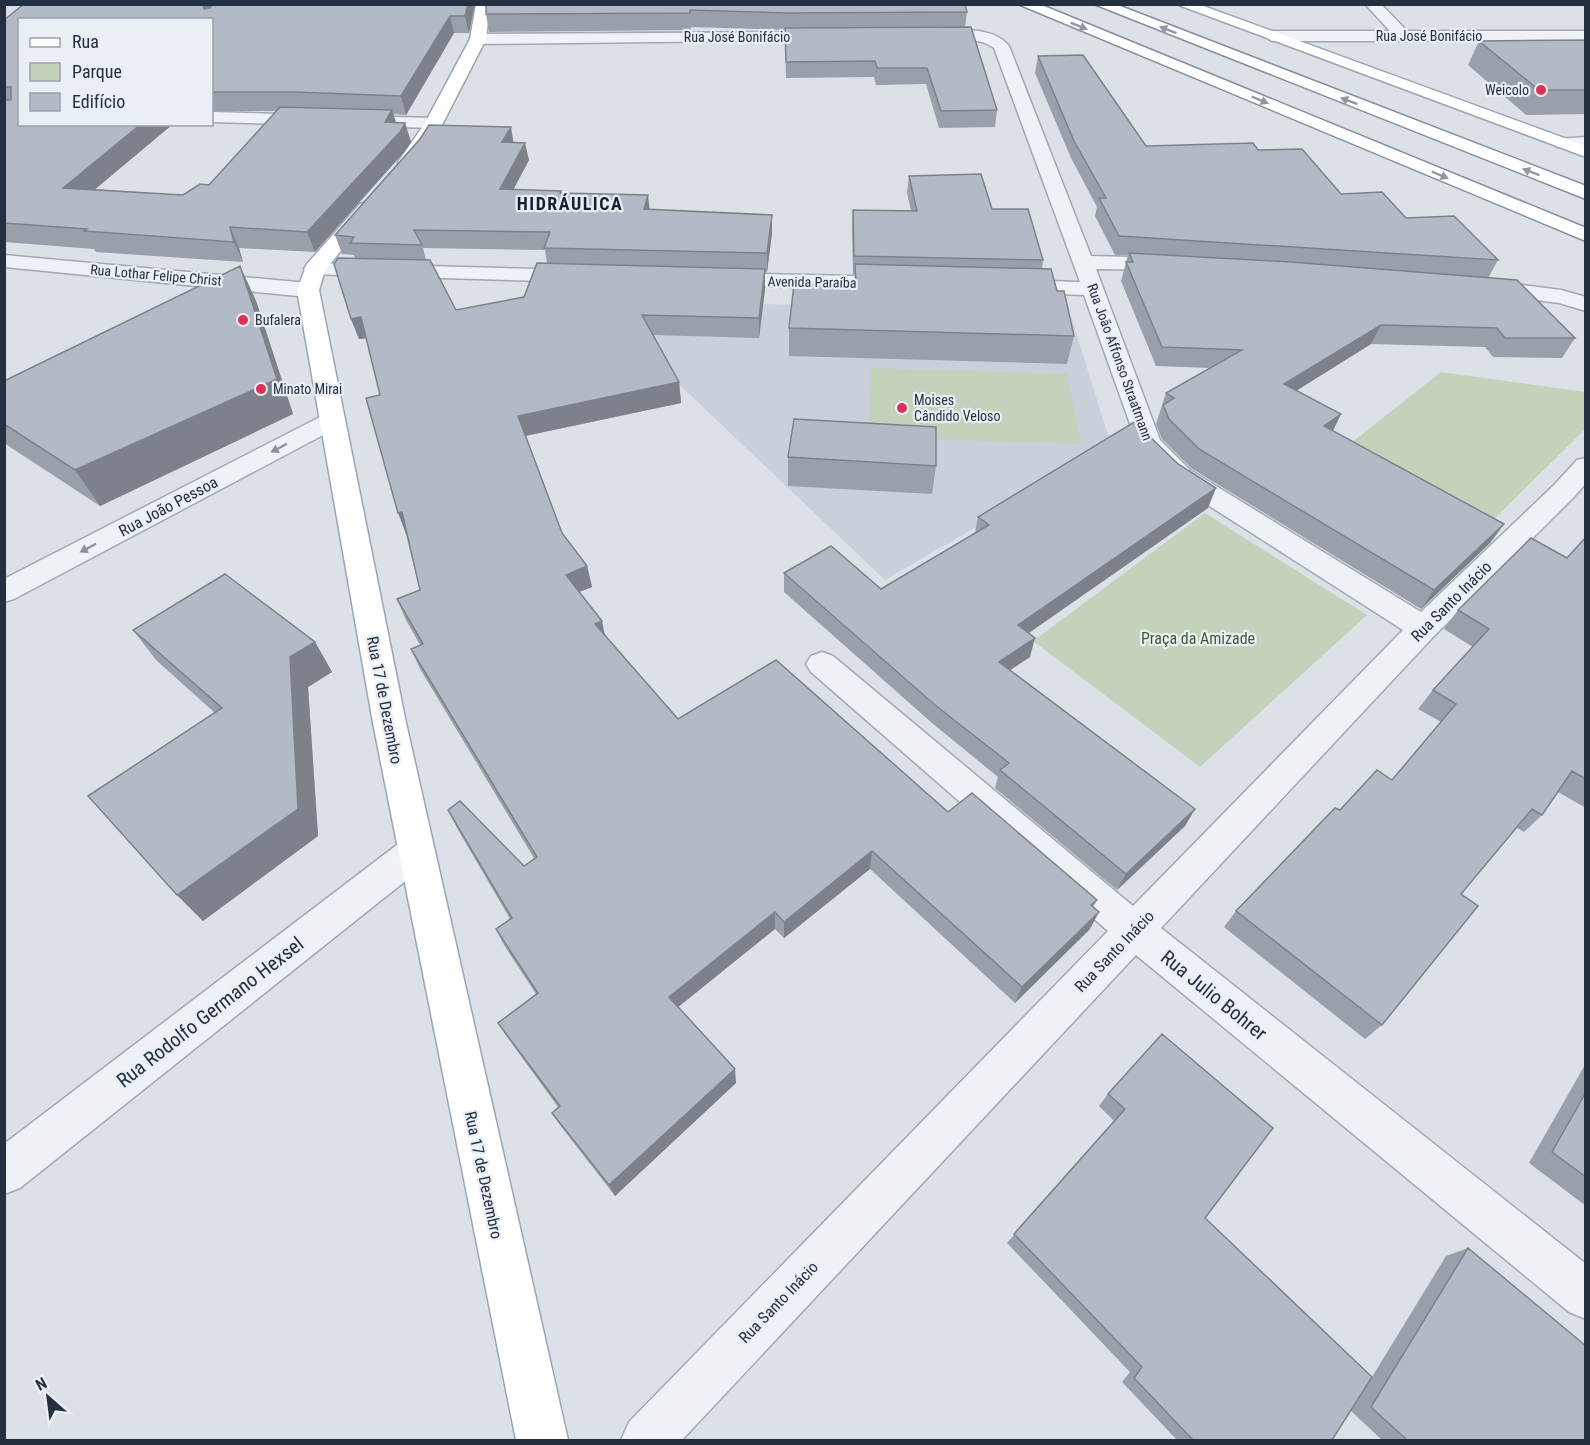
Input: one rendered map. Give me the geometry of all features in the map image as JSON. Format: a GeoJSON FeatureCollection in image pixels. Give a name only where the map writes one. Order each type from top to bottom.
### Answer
{"type":"FeatureCollection","features":[{"type":"Feature","properties":{"kind":"main road"},"geometry":{"type":"LineString","coordinates":[[312,279],[414,155],[434,123],[478,39],[483,4]]}},
{"type":"Feature","properties":{"kind":"main road"},"geometry":{"type":"LineString","coordinates":[[1025,4],[1586,235]]}},
{"type":"Feature","properties":{"kind":"main road"},"geometry":{"type":"LineString","coordinates":[[1101,4],[1586,193]]}},
{"type":"Feature","properties":{"kind":"main road"},"geometry":{"type":"LineString","coordinates":[[1183,4],[1586,152]]}},
{"type":"Feature","properties":{"kind":"main road","name":"Rua 17 de Dezembro"},"geometry":{"type":"LineString","coordinates":[[312,279],[331,421],[415,852],[542,1440]]}},
{"type":"Feature","properties":{"kind":"street"},"geometry":{"type":"LineString","coordinates":[[1372,4],[1403,36]]}},
{"type":"Feature","properties":{"kind":"street","name":"Rua João Affonso Straatmann"},"geometry":{"type":"LineString","coordinates":[[920,36],[980,36],[995,40],[1001,46],[1093,289],[1148,443],[1181,476],[1423,628]]}},
{"type":"Feature","properties":{"kind":"street","name":"Rua José Bonifácio"},"geometry":{"type":"LineString","coordinates":[[1272,36],[1586,36]]}},
{"type":"Feature","properties":{"kind":"street","name":"Rua José Bonifácio"},"geometry":{"type":"LineString","coordinates":[[478,39],[848,37]]}},
{"type":"Feature","properties":{"kind":"street"},"geometry":{"type":"LineString","coordinates":[[213,117],[434,123]]}},
{"type":"Feature","properties":{"kind":"street"},"geometry":{"type":"LineString","coordinates":[[1563,143],[1586,142]]}},
{"type":"Feature","properties":{"kind":"street","name":"Rua Lothar Felipe Christ"},"geometry":{"type":"LineString","coordinates":[[4,261],[312,279]]}},
{"type":"Feature","properties":{"kind":"street"},"geometry":{"type":"LineString","coordinates":[[1082,262],[1184,264]]}},
{"type":"Feature","properties":{"kind":"street"},"geometry":{"type":"LineString","coordinates":[[312,279],[602,276]]}},
{"type":"Feature","properties":{"kind":"street","name":"Avenida Paraíba"},"geometry":{"type":"LineString","coordinates":[[698,279],[914,284]]}},
{"type":"Feature","properties":{"kind":"street"},"geometry":{"type":"LineString","coordinates":[[997,286],[1093,289]]}},
{"type":"Feature","properties":{"kind":"street"},"geometry":{"type":"LineString","coordinates":[[1463,286],[1561,297],[1586,304]]}},
{"type":"Feature","properties":{"kind":"street","name":"Rua João Pessoa"},"geometry":{"type":"LineString","coordinates":[[4,592],[331,421]]}},
{"type":"Feature","properties":{"kind":"street","name":"Rua Santo Inácio"},"geometry":{"type":"LineString","coordinates":[[647,1440],[1423,628],[1564,491],[1586,466]]}},
{"type":"Feature","properties":{"kind":"street","name":"Rua Julio Bohrer"},"geometry":{"type":"LineString","coordinates":[[822,664],[1134,930],[1586,1295]]}},
{"type":"Feature","properties":{"kind":"street","name":"Rua Rodolfo Germano Hexsel"},"geometry":{"type":"LineString","coordinates":[[4,1172],[415,852]]}},
{"type":"Feature","properties":{"kind":"shaded area","name":"Moises Cândido Veloso"},"geometry":{"type":"Polygon","coordinates":[[[599,301],[1069,310],[1112,448],[885,580],[663,369],[599,301]]]}},
{"type":"Feature","properties":{"kind":"green space"},"geometry":{"type":"Polygon","coordinates":[[[871,368],[1067,374],[1081,444],[869,437],[871,368]]]}},
{"type":"Feature","properties":{"kind":"green space"},"geometry":{"type":"Polygon","coordinates":[[[1441,372],[1585,392],[1585,429],[1486,527],[1341,451],[1441,372]]]}},
{"type":"Feature","properties":{"kind":"green space","name":"Praça da Amizade"},"geometry":{"type":"Polygon","coordinates":[[[1205,513],[1367,615],[1200,767],[1033,641],[1205,513]]]}},
{"type":"Feature","properties":{"kind":"building"},"geometry":{"type":"Polygon","coordinates":[[[24,4],[196,4],[203,5],[204,9],[210,8],[213,4],[468,4],[465,16],[450,16],[401,96],[213,92],[213,18],[18,18],[18,126],[139,126],[63,188],[183,195],[200,184],[209,185],[280,107],[392,110],[385,122],[405,123],[400,132],[307,232],[230,227],[234,242],[4,223],[4,100],[11,100],[11,87],[4,87],[4,20],[24,4]]]}},
{"type":"Feature","properties":{"kind":"building"},"geometry":{"type":"Polygon","coordinates":[[[486,4],[965,4],[967,12],[785,13],[690,10],[690,13],[486,14],[486,4]]]}},
{"type":"Feature","properties":{"kind":"building"},"geometry":{"type":"Polygon","coordinates":[[[971,27],[997,110],[941,111],[927,68],[877,68],[875,61],[786,62],[785,28],[971,27]]]}},
{"type":"Feature","properties":{"kind":"building"},"geometry":{"type":"Polygon","coordinates":[[[1586,40],[1586,90],[1539,90],[1479,41],[1586,40]]]}},
{"type":"Feature","properties":{"kind":"building"},"geometry":{"type":"Polygon","coordinates":[[[1083,55],[1146,146],[1253,143],[1258,150],[1302,149],[1341,194],[1382,192],[1406,218],[1454,216],[1498,260],[1119,236],[1099,198],[1106,198],[1074,141],[1038,56],[1083,55]]]}},
{"type":"Feature","properties":{"kind":"building"},"geometry":{"type":"Polygon","coordinates":[[[429,125],[511,127],[502,142],[525,143],[500,189],[648,195],[644,209],[772,215],[767,253],[544,248],[550,232],[414,230],[422,245],[350,243],[354,237],[335,235],[420,139],[429,125]]]}},
{"type":"Feature","properties":{"kind":"building"},"geometry":{"type":"Polygon","coordinates":[[[981,174],[992,209],[1028,209],[1043,260],[854,256],[853,210],[917,211],[909,176],[981,174]]]}},
{"type":"Feature","properties":{"kind":"building"},"geometry":{"type":"Polygon","coordinates":[[[1129,253],[1291,262],[1517,280],[1575,338],[1505,338],[1497,328],[1381,325],[1284,384],[1341,414],[1324,426],[1504,524],[1434,590],[1199,449],[1169,419],[1163,405],[1174,398],[1166,393],[1242,350],[1162,347],[1126,262],[1133,262],[1129,253]]]}},
{"type":"Feature","properties":{"kind":"building"},"geometry":{"type":"Polygon","coordinates":[[[338,258],[430,260],[456,310],[524,297],[537,263],[765,269],[759,318],[642,315],[679,382],[518,416],[562,533],[587,566],[566,575],[602,621],[595,624],[678,719],[776,660],[948,812],[972,793],[1097,900],[1091,905],[1099,912],[1022,987],[872,851],[784,922],[775,912],[669,997],[735,1069],[609,1185],[552,1113],[560,1106],[498,1023],[538,993],[496,929],[512,918],[448,810],[460,801],[524,866],[537,857],[411,649],[423,644],[397,599],[420,590],[402,512],[398,513],[366,398],[380,395],[361,317],[351,319],[334,264],[338,258]]]}},
{"type":"Feature","properties":{"kind":"building"},"geometry":{"type":"Polygon","coordinates":[[[855,264],[1051,269],[1057,291],[1064,291],[1074,336],[789,328],[794,284],[856,285],[855,264]]]}},
{"type":"Feature","properties":{"kind":"building"},"geometry":{"type":"Polygon","coordinates":[[[240,266],[277,379],[75,470],[4,424],[4,381],[240,266]]]}},
{"type":"Feature","properties":{"kind":"building"},"geometry":{"type":"Polygon","coordinates":[[[794,419],[936,427],[936,466],[788,457],[794,419]]]}},
{"type":"Feature","properties":{"kind":"building"},"geometry":{"type":"Polygon","coordinates":[[[1139,419],[1144,431],[1178,464],[1216,488],[1018,625],[1035,638],[999,662],[1195,809],[1126,874],[1000,770],[1009,763],[935,705],[784,573],[831,546],[881,589],[989,525],[978,517],[1139,419]]]}},
{"type":"Feature","properties":{"kind":"building"},"geometry":{"type":"Polygon","coordinates":[[[1586,537],[1586,779],[1572,771],[1542,815],[1532,809],[1461,894],[1478,906],[1382,1025],[1236,911],[1335,808],[1340,810],[1377,770],[1392,780],[1456,704],[1433,690],[1489,629],[1458,610],[1531,538],[1567,558],[1586,537]]]}},
{"type":"Feature","properties":{"kind":"building"},"geometry":{"type":"Polygon","coordinates":[[[225,574],[315,642],[290,657],[298,809],[177,895],[88,796],[222,708],[133,630],[225,574]]]}},
{"type":"Feature","properties":{"kind":"building"},"geometry":{"type":"Polygon","coordinates":[[[1162,1034],[1273,1128],[1205,1218],[1372,1377],[1332,1440],[1193,1440],[1134,1378],[1142,1367],[1014,1234],[1125,1109],[1108,1094],[1162,1034]]]}},
{"type":"Feature","properties":{"kind":"building"},"geometry":{"type":"Polygon","coordinates":[[[1586,1092],[1586,1177],[1552,1152],[1586,1092]]]}},
{"type":"Feature","properties":{"kind":"building"},"geometry":{"type":"Polygon","coordinates":[[[1468,1248],[1586,1346],[1586,1440],[1407,1440],[1371,1407],[1468,1248]]]}},
{"type":"Feature","properties":{"kind":"place","name":"Weicolo"},"geometry":{"type":"Point","coordinates":[1541,90]}},
{"type":"Feature","properties":{"kind":"place","name":"Bufalera"},"geometry":{"type":"Point","coordinates":[243,320]}},
{"type":"Feature","properties":{"kind":"place","name":"Minato Mirai"},"geometry":{"type":"Point","coordinates":[261,389]}},
{"type":"Feature","properties":{"kind":"place","name":"Moises Cândido Veloso"},"geometry":{"type":"Point","coordinates":[902,408]}},
{"type":"Feature","properties":{"kind":"district","name":"HIDRÁULICA"},"geometry":{"type":"Point","coordinates":[570,204]}}]}
